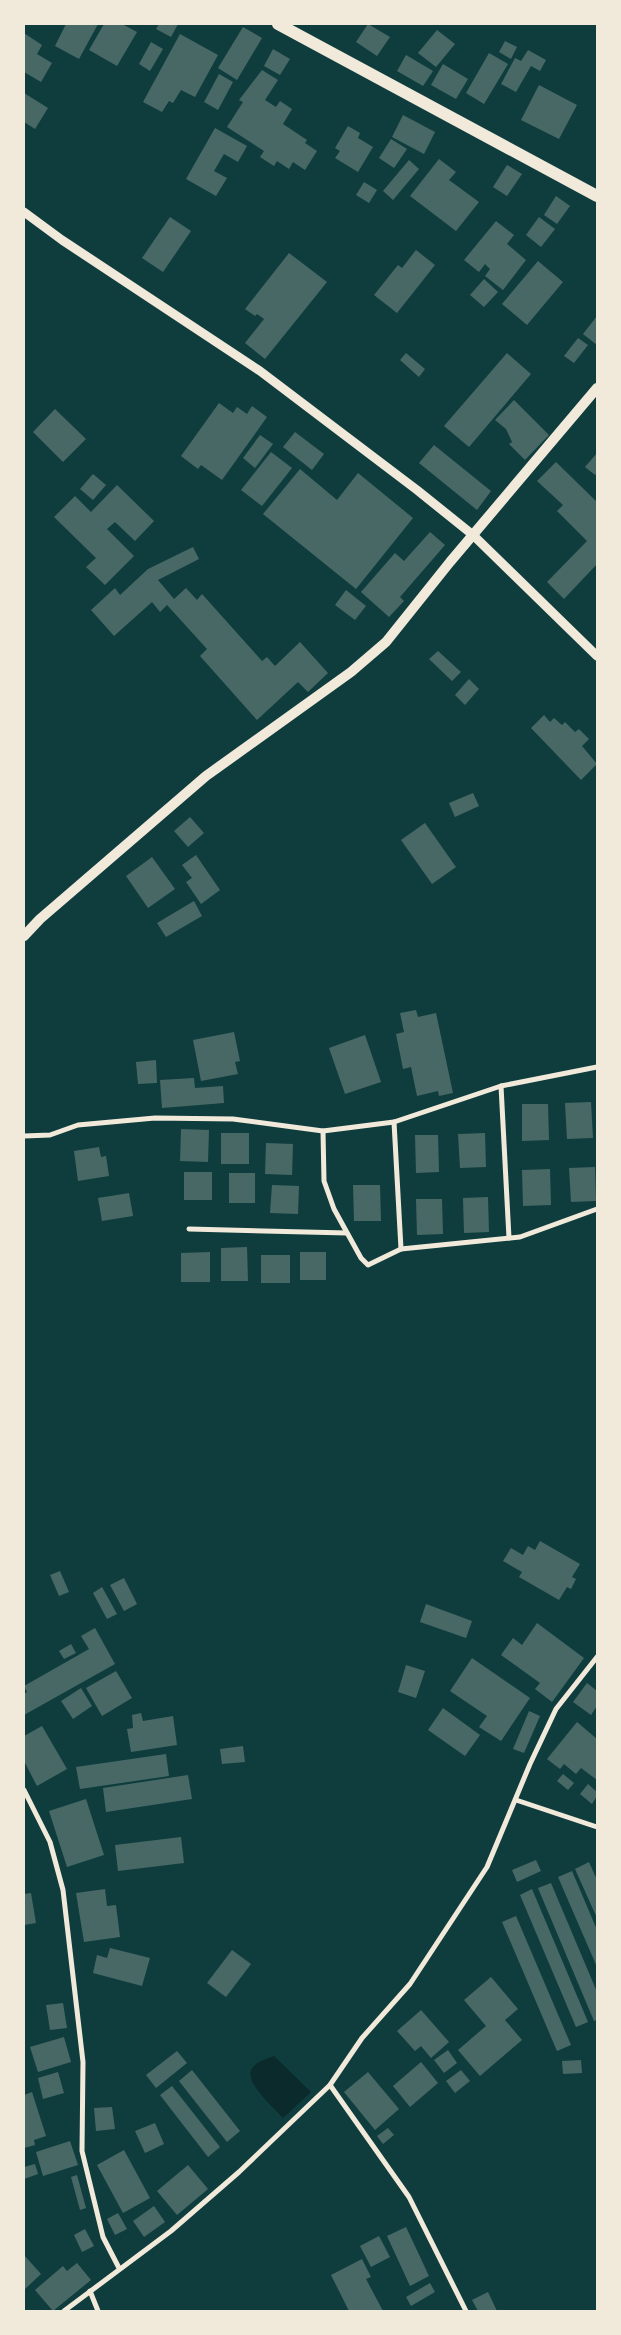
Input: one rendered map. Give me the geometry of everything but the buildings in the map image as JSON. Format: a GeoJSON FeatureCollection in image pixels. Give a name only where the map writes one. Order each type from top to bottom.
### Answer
{"type":"FeatureCollection","features":[{"type":"Feature","properties":{"kind":"main road"},"geometry":{"type":"LineString","coordinates":[[278,24],[597,196]]}},
{"type":"Feature","properties":{"kind":"main road"},"geometry":{"type":"LineString","coordinates":[[24,936],[40,919],[206,776],[351,672],[386,642],[472,535],[597,388]]}},
{"type":"Feature","properties":{"kind":"street"},"geometry":{"type":"LineString","coordinates":[[24,212],[62,240],[260,372],[417,490],[472,535],[597,656]]}},
{"type":"Feature","properties":{"kind":"street"},"geometry":{"type":"LineString","coordinates":[[24,1136],[50,1135],[78,1125],[155,1118],[233,1119],[323,1131],[394,1122],[501,1086],[597,1067]]}},
{"type":"Feature","properties":{"kind":"street"},"geometry":{"type":"LineString","coordinates":[[501,1086],[510,1238]]}},
{"type":"Feature","properties":{"kind":"street"},"geometry":{"type":"LineString","coordinates":[[394,1122],[401,1249]]}},
{"type":"Feature","properties":{"kind":"street"},"geometry":{"type":"LineString","coordinates":[[323,1131],[324,1180],[334,1209],[361,1258],[368,1264],[401,1249],[520,1237],[597,1209]]}},
{"type":"Feature","properties":{"kind":"street"},"geometry":{"type":"LineString","coordinates":[[189,1229],[347,1233]]}},
{"type":"Feature","properties":{"kind":"street"},"geometry":{"type":"LineString","coordinates":[[64,2311],[170,2231],[239,2172],[330,2085],[362,2038],[410,1984],[488,1866],[530,1764],[556,1709],[597,1657]]}},
{"type":"Feature","properties":{"kind":"street"},"geometry":{"type":"LineString","coordinates":[[24,1790],[50,1842],[63,1890],[83,2062],[82,2151],[103,2237],[119,2268]]}},
{"type":"Feature","properties":{"kind":"street"},"geometry":{"type":"LineString","coordinates":[[516,1800],[597,1828]]}},
{"type":"Feature","properties":{"kind":"street"},"geometry":{"type":"LineString","coordinates":[[330,2085],[409,2198],[466,2311]]}},
{"type":"Feature","properties":{"kind":"street"},"geometry":{"type":"LineString","coordinates":[[90,2291],[98,2311]]}},
{"type":"Feature","properties":{"kind":"water"},"geometry":{"type":"Polygon","coordinates":[[[274,2056],[311,2092],[283,2118],[260,2094],[251,2079],[250,2073],[255,2065],[274,2056]]]}}]}
